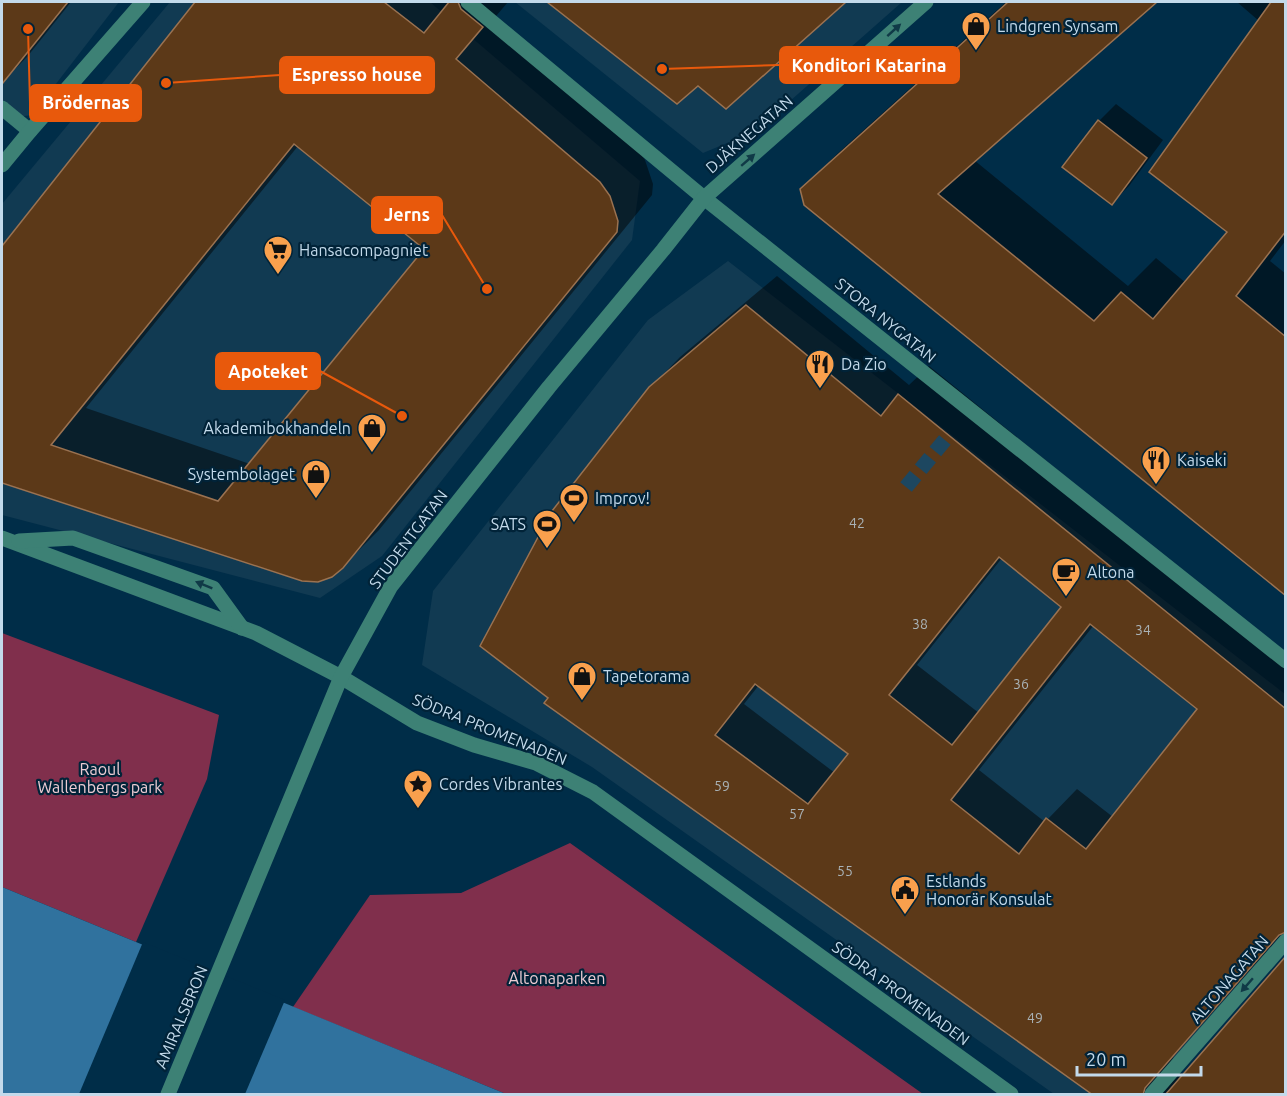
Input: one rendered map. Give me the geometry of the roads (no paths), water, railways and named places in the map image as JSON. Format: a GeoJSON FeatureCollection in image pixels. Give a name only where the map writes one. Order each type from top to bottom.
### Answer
{"type":"FeatureCollection","features":[{"type":"Feature","properties":{"kind":"street"},"geometry":{"type":"LineString","coordinates":[[2,165],[143,2]]}},
{"type":"Feature","properties":{"kind":"street","name":"STORA NYGATAN"},"geometry":{"type":"LineString","coordinates":[[468,2],[704,198],[1286,661]]}},
{"type":"Feature","properties":{"kind":"street","name":"DJÄKNEGATAN"},"geometry":{"type":"LineString","coordinates":[[704,198],[926,2]]}},
{"type":"Feature","properties":{"kind":"street"},"geometry":{"type":"LineString","coordinates":[[2,108],[30,130]]}},
{"type":"Feature","properties":{"kind":"street","name":"STUDENTGATAN"},"geometry":{"type":"LineString","coordinates":[[227,953],[341,677],[391,586],[704,198]]}},
{"type":"Feature","properties":{"kind":"street"},"geometry":{"type":"LineString","coordinates":[[7,540],[73,538],[213,588],[242,628]]}},
{"type":"Feature","properties":{"kind":"street","name":"SÖDRA PROMENADEN"},"geometry":{"type":"LineString","coordinates":[[7,540],[256,633],[341,677],[417,723],[474,746],[536,763],[593,792],[1011,1095]]}},
{"type":"Feature","properties":{"kind":"street","name":"ALTONAGATAN"},"geometry":{"type":"LineString","coordinates":[[1152,1095],[1286,941]]}},
{"type":"Feature","properties":{"kind":"street","name":"AMIRALSBRON"},"geometry":{"type":"LineString","coordinates":[[168,1095],[227,953]]}},
{"type":"Feature","properties":{"kind":"tunnel"},"geometry":{"type":"LineString","coordinates":[[906,487],[949,435]]}},
{"type":"Feature","properties":{"kind":"place","name":"Brödernas"},"geometry":{"type":"Point","coordinates":[28,29]}},
{"type":"Feature","properties":{"kind":"place","name":"Lindgren Synsam"},"geometry":{"type":"Point","coordinates":[976,52]}},
{"type":"Feature","properties":{"kind":"place","name":"Konditori Katarina"},"geometry":{"type":"Point","coordinates":[662,69]}},
{"type":"Feature","properties":{"kind":"place","name":"Espresso house"},"geometry":{"type":"Point","coordinates":[166,83]}},
{"type":"Feature","properties":{"kind":"place","name":"Hansacompagniet"},"geometry":{"type":"Point","coordinates":[278,276]}},
{"type":"Feature","properties":{"kind":"place","name":"Jerns"},"geometry":{"type":"Point","coordinates":[487,289]}},
{"type":"Feature","properties":{"kind":"place","name":"Da Zio"},"geometry":{"type":"Point","coordinates":[820,390]}},
{"type":"Feature","properties":{"kind":"place","name":"Apoteket"},"geometry":{"type":"Point","coordinates":[402,416]}},
{"type":"Feature","properties":{"kind":"place","name":"Akademibokhandeln"},"geometry":{"type":"Point","coordinates":[372,454]}},
{"type":"Feature","properties":{"kind":"place","name":"Kaiseki"},"geometry":{"type":"Point","coordinates":[1156,486]}},
{"type":"Feature","properties":{"kind":"place","name":"Systembolaget"},"geometry":{"type":"Point","coordinates":[316,500]}},
{"type":"Feature","properties":{"kind":"place","name":"Improv!"},"geometry":{"type":"Point","coordinates":[574,524]}},
{"type":"Feature","properties":{"kind":"place","name":"SATS"},"geometry":{"type":"Point","coordinates":[547,550]}},
{"type":"Feature","properties":{"kind":"place","name":"Altona"},"geometry":{"type":"Point","coordinates":[1066,598]}},
{"type":"Feature","properties":{"kind":"place","name":"Tapetorama"},"geometry":{"type":"Point","coordinates":[582,702]}},
{"type":"Feature","properties":{"kind":"place","name":"Cordes Vibrantes"},"geometry":{"type":"Point","coordinates":[418,810]}},
{"type":"Feature","properties":{"kind":"place","name":"Estlands Honorär Konsulat"},"geometry":{"type":"Point","coordinates":[905,916]}},
{"type":"Feature","properties":{"kind":"park label","name":"Raoul Wallenbergs park"},"geometry":{"type":"Point","coordinates":[100,778]}},
{"type":"Feature","properties":{"kind":"park label","name":"Altonaparken"},"geometry":{"type":"Point","coordinates":[557,978]}}]}
